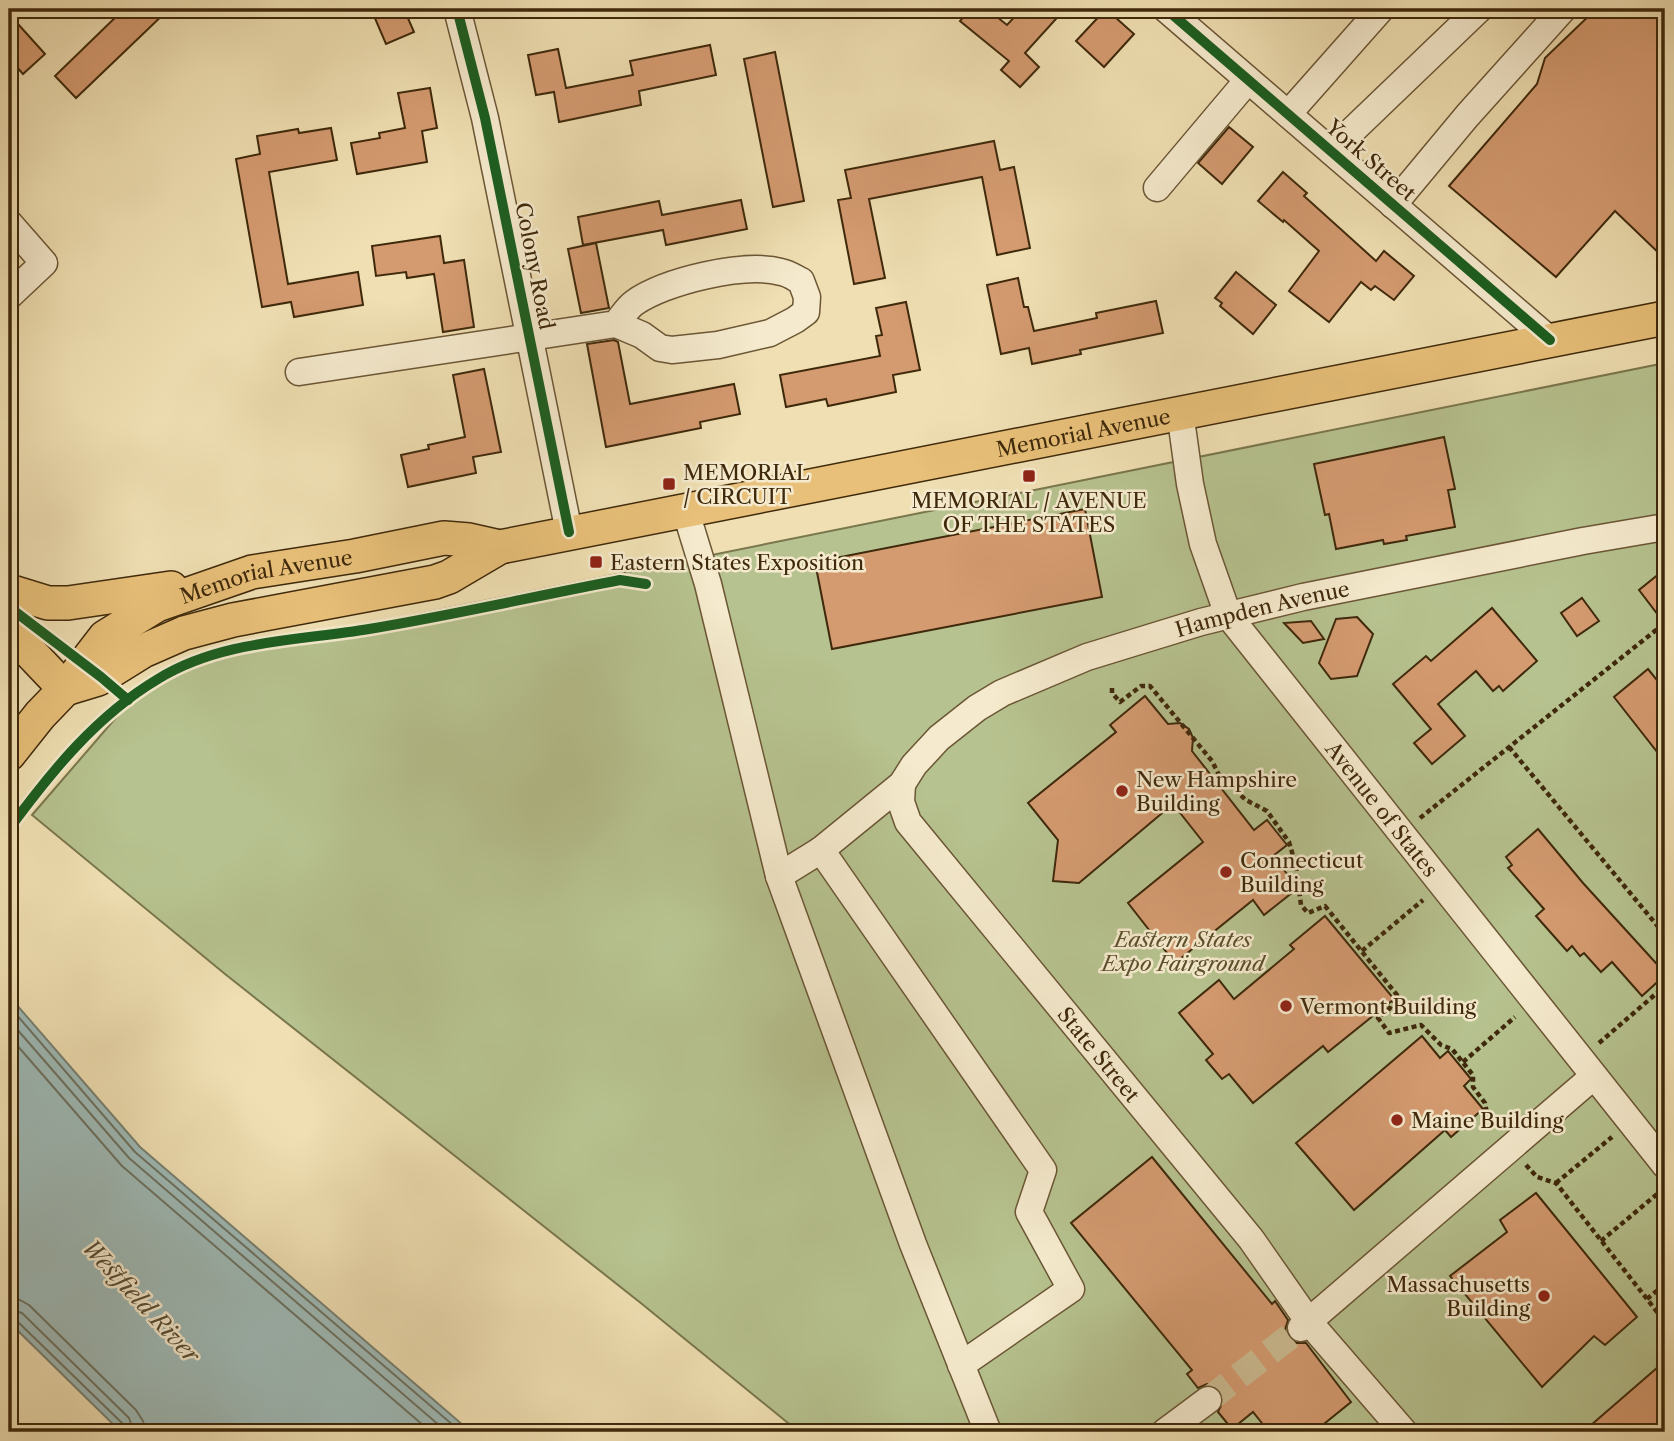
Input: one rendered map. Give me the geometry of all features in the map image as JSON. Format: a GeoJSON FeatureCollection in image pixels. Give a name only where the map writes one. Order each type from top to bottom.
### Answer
{"type":"FeatureCollection","features":[{"type":"Feature","properties":{"kind":"main road","name":"Memorial Avenue"},"geometry":{"type":"LineString","coordinates":[[65,689],[98,679],[143,651],[184,633],[233,620],[435,582],[449,577],[500,547],[1665,318]]}},
{"type":"Feature","properties":{"kind":"main road","name":"Memorial Avenue"},"geometry":{"type":"LineString","coordinates":[[9,754],[105,637],[157,605],[252,572],[355,556],[444,538],[500,547]]}},
{"type":"Feature","properties":{"kind":"main road"},"geometry":{"type":"LineString","coordinates":[[9,591],[48,603],[78,602],[156,591],[252,572]]}},
{"type":"Feature","properties":{"kind":"main road"},"geometry":{"type":"LineString","coordinates":[[9,630],[65,689]]}},
{"type":"Feature","properties":{"kind":"street","name":"Colony Road"},"geometry":{"type":"LineString","coordinates":[[457,9],[485,118],[569,532]]}},
{"type":"Feature","properties":{"kind":"street","name":"York Street"},"geometry":{"type":"LineString","coordinates":[[1167,9],[1550,340]]}},
{"type":"Feature","properties":{"kind":"street"},"geometry":{"type":"LineString","coordinates":[[1288,114],[1381,9]]}},
{"type":"Feature","properties":{"kind":"street"},"geometry":{"type":"LineString","coordinates":[[1331,151],[1479,9]]}},
{"type":"Feature","properties":{"kind":"street"},"geometry":{"type":"LineString","coordinates":[[1393,205],[1467,116],[1563,9]]}},
{"type":"Feature","properties":{"kind":"street"},"geometry":{"type":"LineString","coordinates":[[1157,188],[1248,80]]}},
{"type":"Feature","properties":{"kind":"street"},"geometry":{"type":"LineString","coordinates":[[9,223],[44,262],[9,296]]}},
{"type":"Feature","properties":{"kind":"street"},"geometry":{"type":"LineString","coordinates":[[299,372],[616,324],[642,335],[660,348],[672,350],[718,345],[770,333],[795,320],[806,312],[807,297],[801,281],[781,272],[748,268],[700,277],[654,293],[632,304],[616,324]]}},
{"type":"Feature","properties":{"kind":"street","name":"Avenue of States"},"geometry":{"type":"LineString","coordinates":[[1180,412],[1190,485],[1203,544],[1228,615],[1665,1165]]}},
{"type":"Feature","properties":{"kind":"street"},"geometry":{"type":"LineString","coordinates":[[685,509],[708,584],[779,876],[913,1244],[988,1432]]}},
{"type":"Feature","properties":{"kind":"street","name":"Hampden Avenue"},"geometry":{"type":"LineString","coordinates":[[779,876],[821,850],[902,784],[914,765],[939,738],[977,708],[1002,694],[1087,657],[1228,615],[1420,572],[1665,527]]}},
{"type":"Feature","properties":{"kind":"street","name":"State Street"},"geometry":{"type":"LineString","coordinates":[[902,784],[901,802],[908,822],[1251,1239],[1306,1325],[1404,1432]]}},
{"type":"Feature","properties":{"kind":"street"},"geometry":{"type":"LineString","coordinates":[[821,850],[1043,1170],[1029,1212],[1070,1289],[961,1365]]}},
{"type":"Feature","properties":{"kind":"street"},"geometry":{"type":"LineString","coordinates":[[1306,1325],[1512,1147],[1587,1068]]}},
{"type":"Feature","properties":{"kind":"street"},"geometry":{"type":"LineString","coordinates":[[1165,1432],[1208,1400]]}},
{"type":"Feature","properties":{"kind":"path"},"geometry":{"type":"LineString","coordinates":[[1401,834],[1665,623]]}},
{"type":"Feature","properties":{"kind":"path"},"geometry":{"type":"LineString","coordinates":[[1112,688],[1112,693],[1121,702],[1141,686],[1150,686],[1212,761],[1219,775],[1246,800],[1267,811],[1289,842],[1296,866],[1301,905],[1308,913],[1325,906],[1397,995],[1390,1008],[1378,1018],[1389,1034],[1422,1026],[1441,1045],[1452,1049],[1474,1075],[1473,1087],[1485,1103],[1488,1119],[1538,1177],[1556,1183],[1665,1322]]}},
{"type":"Feature","properties":{"kind":"path"},"geometry":{"type":"LineString","coordinates":[[1509,747],[1665,935]]}},
{"type":"Feature","properties":{"kind":"path"},"geometry":{"type":"LineString","coordinates":[[1362,951],[1440,884]]}},
{"type":"Feature","properties":{"kind":"path"},"geometry":{"type":"LineString","coordinates":[[1587,1068],[1665,986]]}},
{"type":"Feature","properties":{"kind":"path"},"geometry":{"type":"LineString","coordinates":[[1463,1062],[1534,1001]]}},
{"type":"Feature","properties":{"kind":"path"},"geometry":{"type":"LineString","coordinates":[[1556,1183],[1630,1122]]}},
{"type":"Feature","properties":{"kind":"path"},"geometry":{"type":"LineString","coordinates":[[1601,1241],[1665,1187]]}},
{"type":"Feature","properties":{"kind":"path"},"geometry":{"type":"LineString","coordinates":[[1647,1299],[1665,1284]]}},
{"type":"Feature","properties":{"kind":"green space","name":"Eastern States Expo Fairground"},"geometry":{"type":"Polygon","coordinates":[[[1665,363],[1665,1432],[799,1432],[642,1304],[225,974],[32,815],[120,713],[190,660],[1665,363]]]}},
{"type":"Feature","properties":{"kind":"water","name":"Westfield River"},"geometry":{"type":"Polygon","coordinates":[[[9,996],[140,1147],[471,1432],[121,1432],[9,1322],[9,996]]]}},
{"type":"Feature","properties":{"kind":"building"},"geometry":{"type":"Polygon","coordinates":[[[124,9],[169,9],[76,98],[55,76],[124,9]]]}},
{"type":"Feature","properties":{"kind":"building"},"geometry":{"type":"Polygon","coordinates":[[[371,9],[404,9],[414,32],[386,44],[371,9]]]}},
{"type":"Feature","properties":{"kind":"building"},"geometry":{"type":"Polygon","coordinates":[[[970,9],[987,9],[1007,25],[1022,9],[1065,9],[1025,53],[1039,67],[1020,87],[1001,70],[1009,61],[960,21],[970,9]]]}},
{"type":"Feature","properties":{"kind":"building"},"geometry":{"type":"Polygon","coordinates":[[[1106,9],[1134,34],[1104,67],[1076,41],[1106,9]]]}},
{"type":"Feature","properties":{"kind":"building"},"geometry":{"type":"Polygon","coordinates":[[[1596,9],[1665,9],[1665,259],[1615,211],[1556,277],[1449,186],[1537,84],[1545,58],[1596,9]]]}},
{"type":"Feature","properties":{"kind":"building"},"geometry":{"type":"Polygon","coordinates":[[[9,14],[45,54],[23,74],[9,58],[9,14]]]}},
{"type":"Feature","properties":{"kind":"building"},"geometry":{"type":"Polygon","coordinates":[[[710,45],[716,75],[639,91],[641,105],[559,122],[554,92],[536,95],[528,55],[558,49],[566,88],[633,75],[630,61],[710,45]]]}},
{"type":"Feature","properties":{"kind":"building"},"geometry":{"type":"Polygon","coordinates":[[[775,52],[804,201],[773,207],[744,59],[775,52]]]}},
{"type":"Feature","properties":{"kind":"building"},"geometry":{"type":"Polygon","coordinates":[[[430,88],[437,128],[422,131],[427,162],[357,174],[351,143],[380,138],[379,133],[405,128],[398,93],[430,88]]]}},
{"type":"Feature","properties":{"kind":"building"},"geometry":{"type":"Polygon","coordinates":[[[1229,127],[1253,147],[1222,184],[1198,163],[1229,127]]]}},
{"type":"Feature","properties":{"kind":"building"},"geometry":{"type":"Polygon","coordinates":[[[331,128],[337,160],[269,172],[288,284],[358,272],[363,305],[294,317],[291,302],[262,307],[236,159],[260,154],[257,136],[298,129],[299,133],[331,128]]]}},
{"type":"Feature","properties":{"kind":"building"},"geometry":{"type":"Polygon","coordinates":[[[994,141],[1000,170],[1014,167],[1030,248],[997,255],[982,177],[869,199],[885,278],[854,284],[838,200],[851,198],[845,170],[994,141]]]}},
{"type":"Feature","properties":{"kind":"building"},"geometry":{"type":"Polygon","coordinates":[[[1283,172],[1307,193],[1304,196],[1376,261],[1384,251],[1414,276],[1394,300],[1375,286],[1371,290],[1361,282],[1329,322],[1289,291],[1319,251],[1258,201],[1283,172]]]}},
{"type":"Feature","properties":{"kind":"building"},"geometry":{"type":"Polygon","coordinates":[[[741,200],[747,229],[666,245],[663,230],[583,245],[578,217],[659,201],[662,215],[741,200]]]}},
{"type":"Feature","properties":{"kind":"building"},"geometry":{"type":"Polygon","coordinates":[[[440,236],[444,263],[464,260],[474,327],[443,332],[434,274],[407,278],[406,272],[376,276],[372,246],[440,236]]]}},
{"type":"Feature","properties":{"kind":"building"},"geometry":{"type":"Polygon","coordinates":[[[596,243],[609,308],[581,313],[568,249],[596,243]]]}},
{"type":"Feature","properties":{"kind":"building"},"geometry":{"type":"Polygon","coordinates":[[[1236,272],[1276,305],[1253,334],[1220,306],[1222,303],[1215,298],[1236,272]]]}},
{"type":"Feature","properties":{"kind":"building"},"geometry":{"type":"Polygon","coordinates":[[[1018,278],[1024,307],[1028,307],[1034,331],[1097,318],[1096,313],[1156,301],[1163,333],[1080,350],[1081,354],[1032,364],[1029,348],[1001,354],[987,285],[1018,278]]]}},
{"type":"Feature","properties":{"kind":"building"},"geometry":{"type":"Polygon","coordinates":[[[906,302],[920,370],[893,375],[896,392],[828,406],[826,399],[786,407],[780,375],[880,356],[876,336],[882,335],[876,308],[906,302]]]}},
{"type":"Feature","properties":{"kind":"building"},"geometry":{"type":"Polygon","coordinates":[[[614,340],[618,342],[630,404],[734,384],[740,414],[700,422],[701,428],[606,447],[587,344],[614,340]]]}},
{"type":"Feature","properties":{"kind":"building"},"geometry":{"type":"Polygon","coordinates":[[[484,369],[501,452],[473,457],[476,473],[408,487],[401,455],[429,449],[428,445],[465,437],[453,375],[484,369]]]}},
{"type":"Feature","properties":{"kind":"building"},"geometry":{"type":"Polygon","coordinates":[[[1444,437],[1455,489],[1448,490],[1455,527],[1406,536],[1407,540],[1384,544],[1383,540],[1336,549],[1329,514],[1325,515],[1314,464],[1444,437]]]}},
{"type":"Feature","properties":{"kind":"building"},"geometry":{"type":"Polygon","coordinates":[[[1085,509],[1102,597],[832,649],[815,562],[1085,509]]]}},
{"type":"Feature","properties":{"kind":"building"},"geometry":{"type":"Polygon","coordinates":[[[1665,569],[1665,624],[1639,590],[1665,569]]]}},
{"type":"Feature","properties":{"kind":"building"},"geometry":{"type":"Polygon","coordinates":[[[1582,598],[1599,621],[1577,636],[1561,613],[1582,598]]]}},
{"type":"Feature","properties":{"kind":"building"},"geometry":{"type":"Polygon","coordinates":[[[1492,608],[1537,661],[1503,691],[1499,686],[1493,691],[1476,671],[1438,704],[1465,736],[1432,764],[1414,743],[1431,729],[1393,684],[1426,656],[1431,661],[1492,608]]]}},
{"type":"Feature","properties":{"kind":"building"},"geometry":{"type":"Polygon","coordinates":[[[1357,617],[1373,634],[1357,676],[1331,679],[1319,663],[1336,619],[1357,617]]]}},
{"type":"Feature","properties":{"kind":"building"},"geometry":{"type":"Polygon","coordinates":[[[1311,621],[1324,639],[1303,643],[1284,623],[1311,621]]]}},
{"type":"Feature","properties":{"kind":"building"},"geometry":{"type":"Polygon","coordinates":[[[1648,669],[1665,690],[1665,762],[1614,697],[1648,669]]]}},
{"type":"Feature","properties":{"kind":"building"},"geometry":{"type":"Polygon","coordinates":[[[1145,696],[1168,724],[1180,723],[1189,729],[1193,738],[1192,751],[1254,830],[1267,820],[1287,845],[1273,856],[1298,888],[1264,915],[1253,900],[1175,963],[1128,903],[1203,842],[1173,804],[1079,883],[1053,881],[1058,840],[1028,803],[1116,732],[1110,725],[1145,696]]]}},
{"type":"Feature","properties":{"kind":"building"},"geometry":{"type":"Polygon","coordinates":[[[1538,829],[1665,973],[1642,996],[1612,962],[1601,972],[1584,953],[1580,956],[1572,946],[1567,951],[1536,916],[1544,909],[1508,868],[1512,865],[1506,857],[1538,829]]]}},
{"type":"Feature","properties":{"kind":"building","name":"Vermont Building"},"geometry":{"type":"Polygon","coordinates":[[[1325,916],[1394,999],[1328,1052],[1323,1046],[1253,1103],[1229,1074],[1222,1079],[1206,1060],[1213,1054],[1179,1013],[1219,980],[1234,999],[1294,949],[1290,945],[1325,916]]]}},
{"type":"Feature","properties":{"kind":"building","name":"Maine Building"},"geometry":{"type":"Polygon","coordinates":[[[1422,1036],[1440,1058],[1448,1051],[1471,1079],[1464,1086],[1483,1109],[1451,1137],[1445,1130],[1354,1210],[1296,1143],[1422,1036]]]}},
{"type":"Feature","properties":{"kind":"building"},"geometry":{"type":"Polygon","coordinates":[[[1152,1157],[1272,1304],[1275,1301],[1288,1320],[1285,1330],[1289,1338],[1296,1343],[1306,1343],[1351,1402],[1314,1432],[1269,1432],[1253,1412],[1232,1429],[1218,1412],[1224,1399],[1220,1390],[1207,1384],[1198,1388],[1187,1374],[1192,1370],[1071,1223],[1152,1157]]]}},
{"type":"Feature","properties":{"kind":"building","name":"Massachusetts Building"},"geometry":{"type":"Polygon","coordinates":[[[1536,1193],[1637,1317],[1605,1345],[1594,1336],[1542,1387],[1450,1276],[1507,1232],[1500,1220],[1536,1193]]]}},
{"type":"Feature","properties":{"kind":"building"},"geometry":{"type":"Polygon","coordinates":[[[1665,1361],[1665,1432],[1583,1432],[1665,1361]]]}},
{"type":"Feature","properties":{"kind":"tunnel"},"geometry":{"type":"LineString","coordinates":[[1208,1400],[1301,1328]]}},
{"type":"Feature","properties":{"kind":"cycle path"},"geometry":{"type":"LineString","coordinates":[[457,9],[485,118],[569,532]]}},
{"type":"Feature","properties":{"kind":"cycle path"},"geometry":{"type":"LineString","coordinates":[[1166,9],[1550,340]]}},
{"type":"Feature","properties":{"kind":"cycle path"},"geometry":{"type":"LineString","coordinates":[[9,829],[58,766],[114,710],[158,679],[182,666],[234,649],[400,624],[620,580],[646,584]]}},
{"type":"Feature","properties":{"kind":"cycle path"},"geometry":{"type":"LineString","coordinates":[[9,607],[128,700]]}},
{"type":"Feature","properties":{"kind":"place","name":"MEMORIAL / AVENUE OF THE STATES"},"geometry":{"type":"Point","coordinates":[1029,476]}},
{"type":"Feature","properties":{"kind":"place","name":"MEMORIAL / CIRCUIT"},"geometry":{"type":"Point","coordinates":[669,484]}},
{"type":"Feature","properties":{"kind":"place","name":"Eastern States Exposition"},"geometry":{"type":"Point","coordinates":[596,562]}},
{"type":"Feature","properties":{"kind":"place","name":"New Hampshire Building"},"geometry":{"type":"Point","coordinates":[1122,791]}},
{"type":"Feature","properties":{"kind":"place","name":"Connecticut Building"},"geometry":{"type":"Point","coordinates":[1226,872]}},
{"type":"Feature","properties":{"kind":"place","name":"Vermont Building"},"geometry":{"type":"Point","coordinates":[1286,1006]}},
{"type":"Feature","properties":{"kind":"place","name":"Maine Building"},"geometry":{"type":"Point","coordinates":[1397,1120]}},
{"type":"Feature","properties":{"kind":"place","name":"Massachusetts Building"},"geometry":{"type":"Point","coordinates":[1544,1296]}}]}
